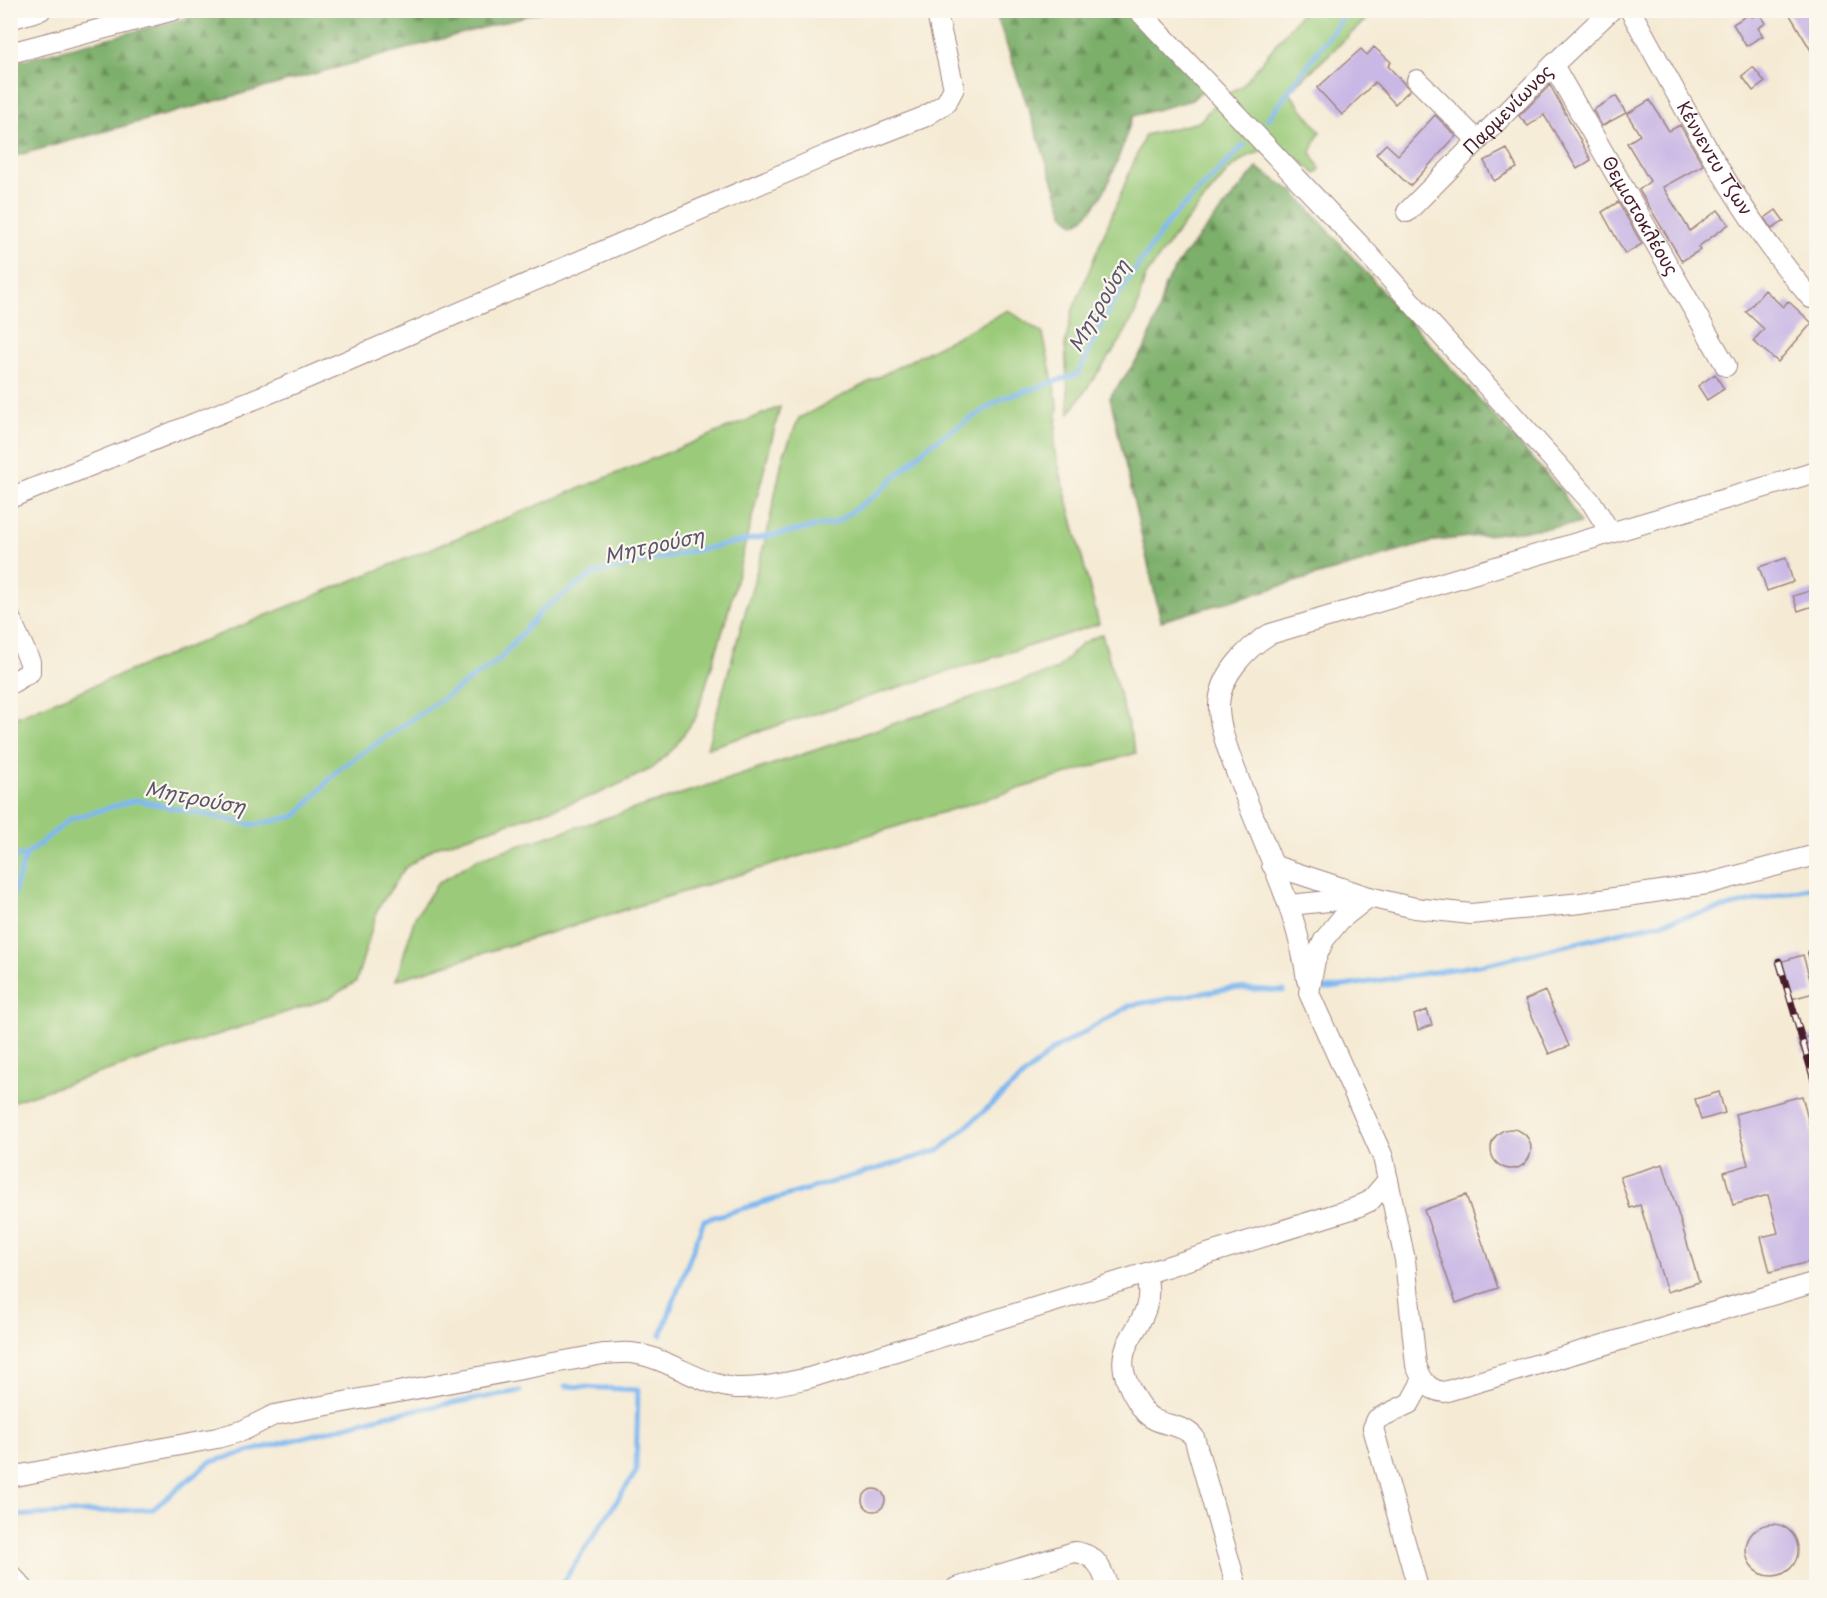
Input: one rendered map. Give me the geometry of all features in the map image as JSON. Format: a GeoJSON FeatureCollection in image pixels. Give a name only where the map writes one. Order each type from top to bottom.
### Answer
{"type":"FeatureCollection","features":[{"type":"Feature","properties":{"kind":"street"},"geometry":{"type":"LineString","coordinates":[[10,19],[41,10]]}},
{"type":"Feature","properties":{"kind":"street"},"geometry":{"type":"LineString","coordinates":[[10,53],[174,10]]}},
{"type":"Feature","properties":{"kind":"street"},"geometry":{"type":"LineString","coordinates":[[10,498],[307,378],[456,312],[924,117],[946,103],[954,88],[936,10]]}},
{"type":"Feature","properties":{"kind":"street"},"geometry":{"type":"LineString","coordinates":[[1138,10],[1360,245],[1592,503],[1610,532]]}},
{"type":"Feature","properties":{"kind":"street","name":"Παρμενίωνος"},"geometry":{"type":"LineString","coordinates":[[1407,212],[1611,10]]}},
{"type":"Feature","properties":{"kind":"street","name":"Κέννεντυ Τζων"},"geometry":{"type":"LineString","coordinates":[[1630,10],[1735,196],[1775,256],[1811,298]]}},
{"type":"Feature","properties":{"kind":"street","name":"Θεμιστοκλέους"},"geometry":{"type":"LineString","coordinates":[[1553,65],[1726,366]]}},
{"type":"Feature","properties":{"kind":"street"},"geometry":{"type":"LineString","coordinates":[[1417,80],[1478,141]]}},
{"type":"Feature","properties":{"kind":"street"},"geometry":{"type":"LineString","coordinates":[[1816,472],[1270,634],[1256,642],[1242,656],[1222,687],[1218,707],[1228,751],[1289,905],[1303,952],[1309,993],[1383,1156],[1405,1260],[1416,1365],[1422,1381],[1433,1391],[1444,1392],[1816,1282]]}},
{"type":"Feature","properties":{"kind":"street"},"geometry":{"type":"LineString","coordinates":[[10,618],[30,662],[30,672],[10,684]]}},
{"type":"Feature","properties":{"kind":"street"},"geometry":{"type":"LineString","coordinates":[[1272,865],[1369,897],[1415,908],[1471,914],[1581,903],[1707,884],[1816,855]]}},
{"type":"Feature","properties":{"kind":"street"},"geometry":{"type":"LineString","coordinates":[[1289,905],[1369,897]]}},
{"type":"Feature","properties":{"kind":"street"},"geometry":{"type":"LineString","coordinates":[[1309,993],[1315,960],[1324,940],[1340,921],[1369,897]]}},
{"type":"Feature","properties":{"kind":"street"},"geometry":{"type":"LineString","coordinates":[[10,1477],[217,1438],[242,1431],[274,1415],[603,1354],[631,1353],[671,1365],[704,1380],[735,1388],[768,1386],[809,1378],[1355,1208],[1370,1202],[1388,1180]]}},
{"type":"Feature","properties":{"kind":"street"},"geometry":{"type":"LineString","coordinates":[[1146,1274],[1150,1291],[1149,1304],[1122,1353],[1122,1369],[1144,1412],[1154,1420],[1187,1429],[1194,1437],[1237,1587]]}},
{"type":"Feature","properties":{"kind":"street"},"geometry":{"type":"LineString","coordinates":[[1418,1587],[1373,1428],[1377,1419],[1410,1403],[1422,1381]]}},
{"type":"Feature","properties":{"kind":"street"},"geometry":{"type":"LineString","coordinates":[[957,1587],[1074,1552],[1085,1553],[1095,1558],[1107,1587]]}},
{"type":"Feature","properties":{"kind":"street"},"geometry":{"type":"LineString","coordinates":[[10,1574],[23,1587]]}},
{"type":"Feature","properties":{"kind":"green space"},"geometry":{"type":"Polygon","coordinates":[[[214,11],[544,11],[11,157],[11,63],[214,11]]]}},
{"type":"Feature","properties":{"kind":"green space"},"geometry":{"type":"Polygon","coordinates":[[[995,11],[1132,11],[1204,89],[1192,100],[1133,116],[1105,190],[1087,215],[1075,224],[1065,216],[995,11]]]}},
{"type":"Feature","properties":{"kind":"green space"},"geometry":{"type":"Polygon","coordinates":[[[1303,11],[1375,11],[1289,92],[1320,131],[1311,152],[1320,169],[1316,174],[1298,159],[1272,148],[1248,156],[1229,170],[1175,235],[1145,277],[1136,312],[1120,341],[1069,414],[1065,345],[1072,312],[1145,135],[1199,122],[1221,97],[1242,86],[1303,11]]]}},
{"type":"Feature","properties":{"kind":"green space"},"geometry":{"type":"Polygon","coordinates":[[[1257,168],[1294,192],[1563,493],[1580,524],[1435,541],[1161,621],[1110,397],[1144,350],[1156,320],[1165,285],[1183,256],[1257,168]]]}},
{"type":"Feature","properties":{"kind":"green space"},"geometry":{"type":"Polygon","coordinates":[[[1008,310],[1043,334],[1058,405],[1054,448],[1099,624],[707,748],[767,534],[783,456],[799,418],[1008,310]]]}},
{"type":"Feature","properties":{"kind":"green space"},"geometry":{"type":"Polygon","coordinates":[[[780,407],[726,620],[696,717],[674,748],[651,769],[598,794],[436,847],[405,868],[378,908],[356,982],[327,999],[11,1102],[11,719],[780,407]]]}},
{"type":"Feature","properties":{"kind":"green space"},"geometry":{"type":"Polygon","coordinates":[[[1102,634],[1136,753],[396,980],[415,917],[437,884],[477,859],[744,774],[1057,669],[1082,643],[1102,634]]]}},
{"type":"Feature","properties":{"kind":"building"},"geometry":{"type":"Polygon","coordinates":[[[1787,10],[1816,10],[1816,59],[1787,10]]]}},
{"type":"Feature","properties":{"kind":"building"},"geometry":{"type":"Polygon","coordinates":[[[1759,13],[1766,23],[1758,28],[1763,36],[1746,46],[1733,24],[1749,14],[1752,17],[1759,13]]]}},
{"type":"Feature","properties":{"kind":"building"},"geometry":{"type":"Polygon","coordinates":[[[1374,47],[1391,62],[1388,66],[1410,90],[1395,104],[1375,82],[1342,115],[1317,88],[1361,49],[1367,55],[1374,47]]]}},
{"type":"Feature","properties":{"kind":"building"},"geometry":{"type":"Polygon","coordinates":[[[1753,67],[1765,82],[1753,91],[1742,76],[1753,67]]]}},
{"type":"Feature","properties":{"kind":"building"},"geometry":{"type":"Polygon","coordinates":[[[1550,85],[1591,160],[1577,169],[1544,115],[1528,126],[1519,116],[1550,85]]]}},
{"type":"Feature","properties":{"kind":"building"},"geometry":{"type":"Polygon","coordinates":[[[1616,96],[1626,113],[1602,126],[1593,110],[1616,96]]]}},
{"type":"Feature","properties":{"kind":"building"},"geometry":{"type":"Polygon","coordinates":[[[1650,100],[1669,131],[1680,125],[1703,165],[1663,187],[1690,231],[1718,210],[1729,224],[1698,247],[1700,250],[1682,261],[1639,190],[1650,181],[1627,143],[1640,135],[1627,114],[1650,100]]]}},
{"type":"Feature","properties":{"kind":"building"},"geometry":{"type":"Polygon","coordinates":[[[1435,115],[1456,136],[1410,186],[1376,154],[1386,144],[1398,155],[1435,115]]]}},
{"type":"Feature","properties":{"kind":"building"},"geometry":{"type":"Polygon","coordinates":[[[1507,149],[1517,168],[1494,181],[1484,161],[1507,149]]]}},
{"type":"Feature","properties":{"kind":"building"},"geometry":{"type":"Polygon","coordinates":[[[1618,202],[1642,244],[1625,254],[1602,212],[1618,202]]]}},
{"type":"Feature","properties":{"kind":"building"},"geometry":{"type":"Polygon","coordinates":[[[1776,210],[1784,221],[1772,229],[1765,218],[1776,210]]]}},
{"type":"Feature","properties":{"kind":"building"},"geometry":{"type":"Polygon","coordinates":[[[1765,290],[1783,307],[1788,301],[1812,323],[1778,362],[1753,341],[1764,329],[1746,312],[1765,290]]]}},
{"type":"Feature","properties":{"kind":"building"},"geometry":{"type":"Polygon","coordinates":[[[1715,374],[1724,389],[1707,400],[1698,386],[1715,374]]]}},
{"type":"Feature","properties":{"kind":"building"},"geometry":{"type":"Polygon","coordinates":[[[1786,558],[1793,582],[1767,591],[1759,567],[1786,558]]]}},
{"type":"Feature","properties":{"kind":"building"},"geometry":{"type":"Polygon","coordinates":[[[1816,589],[1816,605],[1798,611],[1793,596],[1816,589]]]}},
{"type":"Feature","properties":{"kind":"building"},"geometry":{"type":"Polygon","coordinates":[[[1803,955],[1814,993],[1791,999],[1780,962],[1803,955]]]}},
{"type":"Feature","properties":{"kind":"building"},"geometry":{"type":"Polygon","coordinates":[[[1545,991],[1569,1046],[1549,1054],[1525,1000],[1545,991]]]}},
{"type":"Feature","properties":{"kind":"building"},"geometry":{"type":"Polygon","coordinates":[[[1427,1010],[1432,1025],[1418,1030],[1414,1015],[1427,1010]]]}},
{"type":"Feature","properties":{"kind":"building"},"geometry":{"type":"Polygon","coordinates":[[[1816,1034],[1816,1049],[1803,1053],[1798,1040],[1816,1034]]]}},
{"type":"Feature","properties":{"kind":"building"},"geometry":{"type":"Polygon","coordinates":[[[1719,1092],[1725,1113],[1701,1120],[1695,1099],[1719,1092]]]}},
{"type":"Feature","properties":{"kind":"building"},"geometry":{"type":"Polygon","coordinates":[[[1802,1096],[1816,1150],[1816,1260],[1770,1272],[1761,1237],[1778,1233],[1768,1195],[1733,1205],[1724,1172],[1748,1165],[1735,1114],[1802,1096]]]}},
{"type":"Feature","properties":{"kind":"building"},"geometry":{"type":"Polygon","coordinates":[[[1511,1129],[1519,1130],[1525,1135],[1530,1141],[1530,1157],[1525,1163],[1519,1168],[1511,1169],[1503,1168],[1497,1163],[1492,1157],[1491,1149],[1492,1141],[1497,1135],[1503,1130],[1511,1129]]]}},
{"type":"Feature","properties":{"kind":"building"},"geometry":{"type":"Polygon","coordinates":[[[1663,1164],[1699,1282],[1667,1292],[1640,1205],[1630,1208],[1620,1177],[1663,1164]]]}},
{"type":"Feature","properties":{"kind":"building"},"geometry":{"type":"Polygon","coordinates":[[[1466,1195],[1498,1288],[1456,1303],[1424,1210],[1466,1195]]]}},
{"type":"Feature","properties":{"kind":"building"},"geometry":{"type":"Polygon","coordinates":[[[870,1489],[878,1489],[885,1496],[885,1504],[878,1511],[870,1511],[863,1504],[863,1496],[870,1489]]]}},
{"type":"Feature","properties":{"kind":"building"},"geometry":{"type":"Polygon","coordinates":[[[1767,1524],[1777,1524],[1786,1528],[1794,1536],[1798,1550],[1794,1564],[1786,1572],[1777,1576],[1767,1576],[1758,1572],[1750,1564],[1746,1555],[1746,1545],[1750,1536],[1758,1528],[1767,1524]]]}},
{"type":"Feature","properties":{"kind":"waterway","name":"Μητρούση"},"geometry":{"type":"LineString","coordinates":[[1268,119],[1348,10]]}},
{"type":"Feature","properties":{"kind":"waterway","name":"Μητρούση"},"geometry":{"type":"LineString","coordinates":[[10,903],[26,855],[70,819],[136,800],[254,825],[296,816],[340,768],[498,661],[543,609],[593,574],[687,552],[835,523],[878,493],[929,445],[1001,399],[1078,374],[1112,303],[1170,220],[1244,145]]}},
{"type":"Feature","properties":{"kind":"waterway"},"geometry":{"type":"LineString","coordinates":[[10,858],[26,855]]}},
{"type":"Feature","properties":{"kind":"waterway"},"geometry":{"type":"LineString","coordinates":[[1325,989],[1491,963],[1816,886]]}},
{"type":"Feature","properties":{"kind":"waterway"},"geometry":{"type":"LineString","coordinates":[[661,1335],[704,1220],[940,1150],[1053,1050],[1131,1005],[1232,988],[1284,991]]}},
{"type":"Feature","properties":{"kind":"waterway"},"geometry":{"type":"LineString","coordinates":[[559,1588],[636,1472],[638,1390],[565,1386]]}},
{"type":"Feature","properties":{"kind":"waterway"},"geometry":{"type":"LineString","coordinates":[[10,1516],[153,1509],[210,1462],[387,1415],[520,1391]]}},
{"type":"Feature","properties":{"kind":"railway"},"geometry":{"type":"LineString","coordinates":[[1811,953],[1816,972]]}},
{"type":"Feature","properties":{"kind":"railway"},"geometry":{"type":"LineString","coordinates":[[1779,961],[1816,1087]]}}]}
